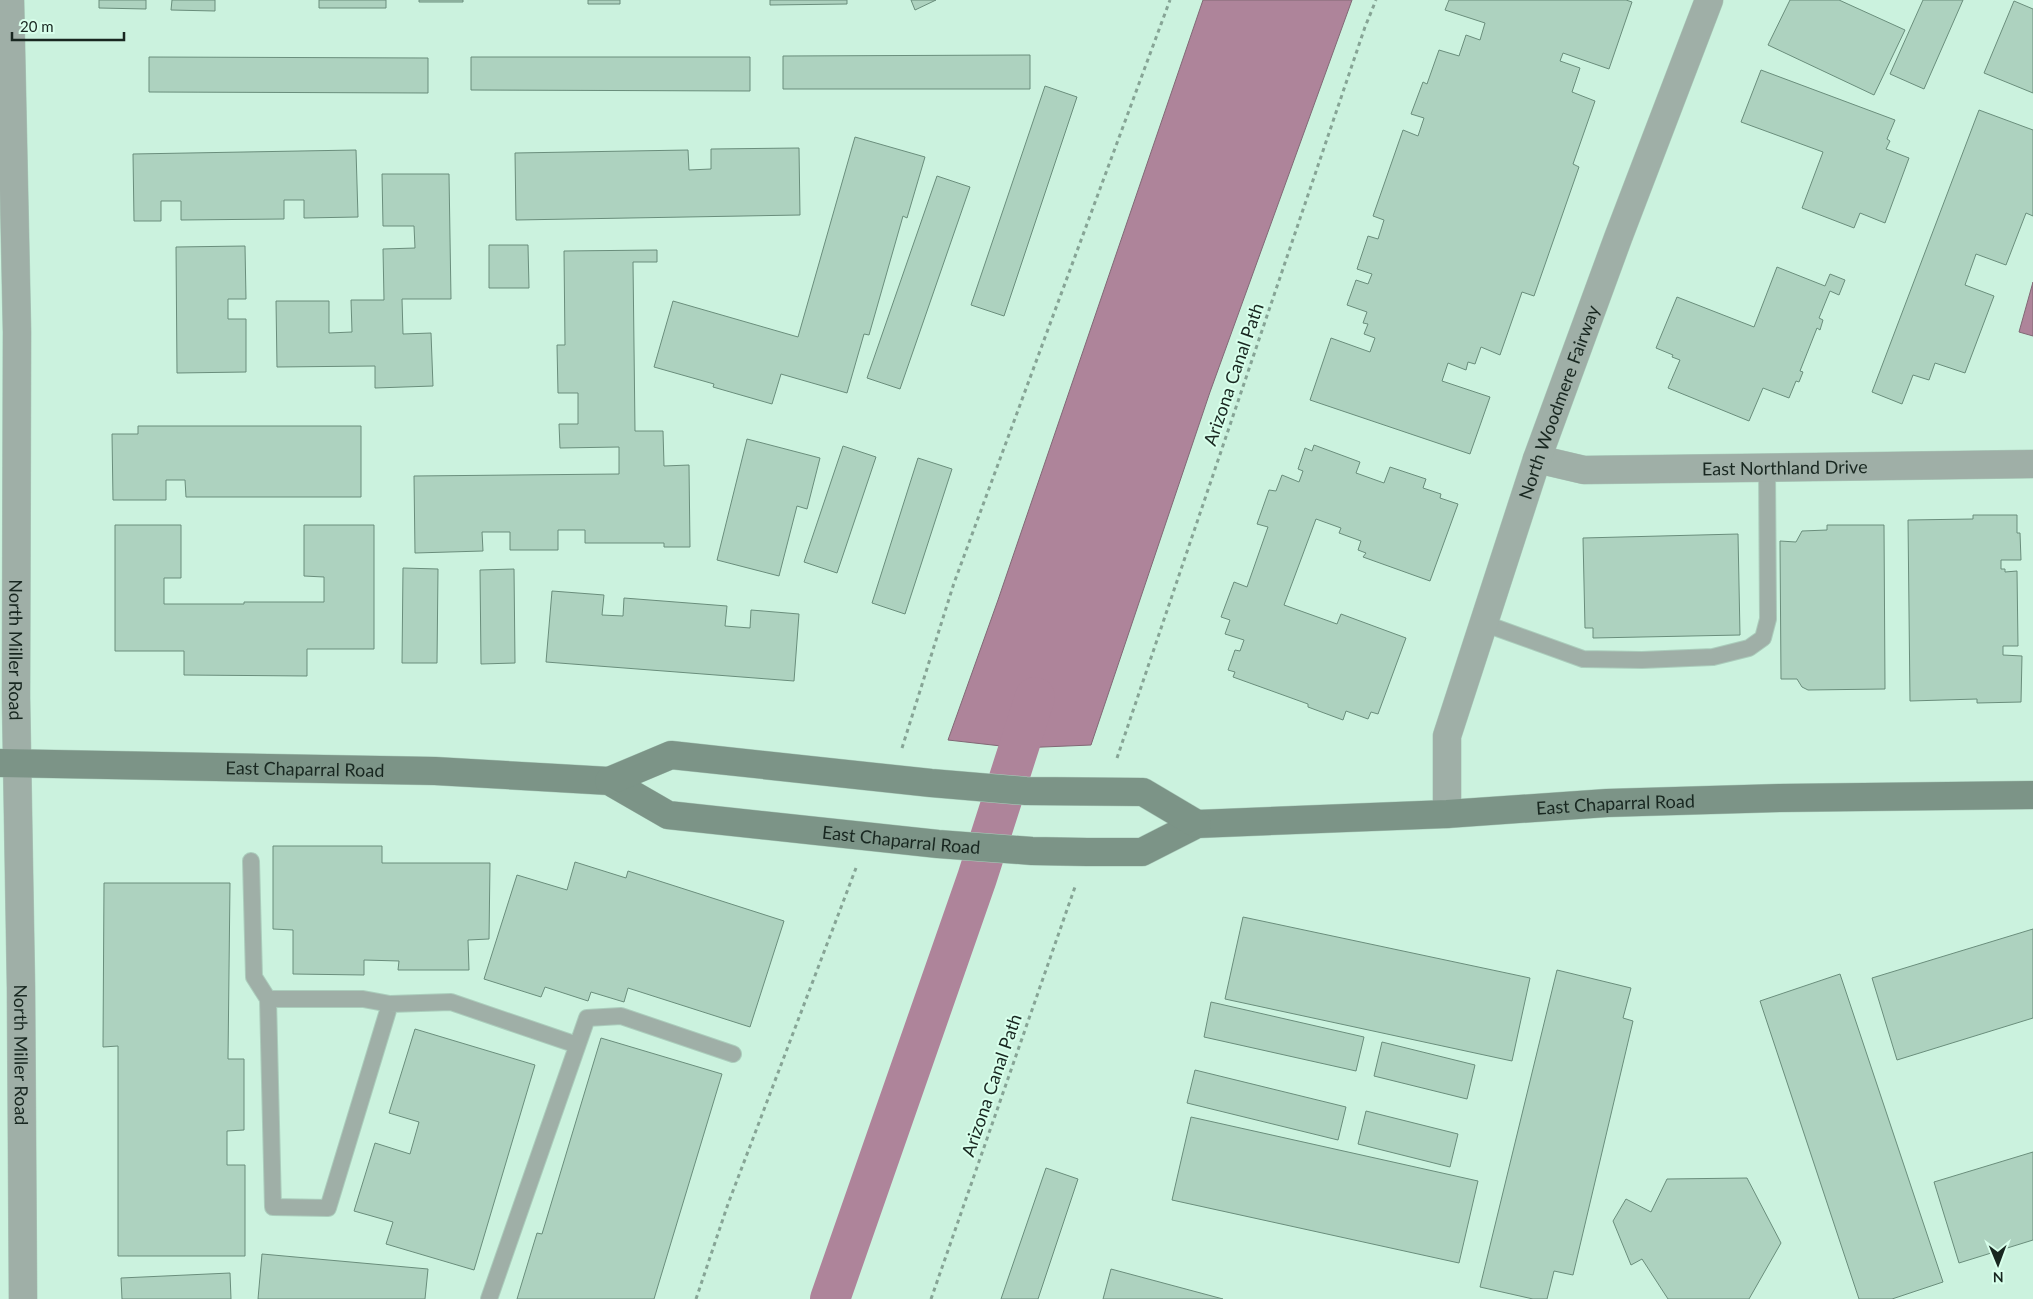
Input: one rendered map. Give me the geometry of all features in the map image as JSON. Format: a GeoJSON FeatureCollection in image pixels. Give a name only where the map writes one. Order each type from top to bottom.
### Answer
{"type":"FeatureCollection","features":[{"type":"Feature","properties":{"kind":"main road","name":"East Chaparral Road"},"geometry":{"type":"LineString","coordinates":[[9,764],[435,771],[609,781],[671,755],[931,783],[1026,791],[1143,792],[1197,824]]}},
{"type":"Feature","properties":{"kind":"main road","name":"East Chaparral Road"},"geometry":{"type":"LineString","coordinates":[[609,781],[668,815],[868,837],[1032,851],[1087,852],[1142,852],[1197,824],[1447,814],[1607,803],[1779,798],[2033,795]]}},
{"type":"Feature","properties":{"kind":"street","name":"North Miller Road"},"geometry":{"type":"LineString","coordinates":[[10,0],[9,764],[21,988],[22,1299]]}},
{"type":"Feature","properties":{"kind":"street","name":"North Woodmere Fairway"},"geometry":{"type":"LineString","coordinates":[[1447,814],[1447,736],[1483,622],[1537,459],[1618,238],[1709,0]]}},
{"type":"Feature","properties":{"kind":"street","name":"East Northland Drive"},"geometry":{"type":"LineString","coordinates":[[1537,459],[1584,470],[2033,464]]}},
{"type":"Feature","properties":{"kind":"lane"},"geometry":{"type":"LineString","coordinates":[[1483,622],[1583,659],[1642,660],[1713,657],[1749,648],[1763,638],[1768,620],[1767,468]]}},
{"type":"Feature","properties":{"kind":"lane"},"geometry":{"type":"LineString","coordinates":[[251,861],[254,977],[268,1000],[273,1207],[328,1208],[390,1004]]}},
{"type":"Feature","properties":{"kind":"lane"},"geometry":{"type":"LineString","coordinates":[[268,1000],[363,999],[390,1004],[451,1002],[577,1045]]}},
{"type":"Feature","properties":{"kind":"lane"},"geometry":{"type":"LineString","coordinates":[[489,1299],[587,1018],[621,1016],[733,1054]]}},
{"type":"Feature","properties":{"kind":"path"},"geometry":{"type":"LineString","coordinates":[[890,778],[905,740],[954,583],[1170,0]]}},
{"type":"Feature","properties":{"kind":"path","name":"Arizona Canal Path"},"geometry":{"type":"LineString","coordinates":[[1117,758],[1376,0]]}},
{"type":"Feature","properties":{"kind":"path"},"geometry":{"type":"LineString","coordinates":[[696,1299],[728,1204],[868,837]]}},
{"type":"Feature","properties":{"kind":"path","name":"Arizona Canal Path"},"geometry":{"type":"LineString","coordinates":[[931,1299],[1078,881]]}},
{"type":"Feature","properties":{"kind":"shaded area"},"geometry":{"type":"Polygon","coordinates":[[[1203,0],[1352,0],[1210,392],[1091,745],[1019,748],[948,740],[998,600],[1203,0]]]}},
{"type":"Feature","properties":{"kind":"shaded area"},"geometry":{"type":"Polygon","coordinates":[[[2033,282],[2033,336],[2019,332],[2033,282]]]}},
{"type":"Feature","properties":{"kind":"building"},"geometry":{"type":"Polygon","coordinates":[[[99,0],[146,0],[146,9],[99,8],[99,0]]]}},
{"type":"Feature","properties":{"kind":"building"},"geometry":{"type":"Polygon","coordinates":[[[172,0],[215,0],[215,11],[171,10],[172,0]]]}},
{"type":"Feature","properties":{"kind":"building"},"geometry":{"type":"Polygon","coordinates":[[[319,0],[386,0],[386,8],[319,8],[319,0]]]}},
{"type":"Feature","properties":{"kind":"building"},"geometry":{"type":"Polygon","coordinates":[[[419,0],[463,0],[463,2],[419,2],[419,0]]]}},
{"type":"Feature","properties":{"kind":"building"},"geometry":{"type":"Polygon","coordinates":[[[588,0],[620,0],[620,4],[588,4],[588,0]]]}},
{"type":"Feature","properties":{"kind":"building"},"geometry":{"type":"Polygon","coordinates":[[[770,0],[847,0],[847,4],[770,5],[770,0]]]}},
{"type":"Feature","properties":{"kind":"building"},"geometry":{"type":"Polygon","coordinates":[[[911,0],[936,0],[915,10],[911,0]]]}},
{"type":"Feature","properties":{"kind":"building"},"geometry":{"type":"Polygon","coordinates":[[[1449,0],[1626,0],[1632,2],[1609,69],[1563,53],[1560,61],[1580,68],[1572,92],[1595,101],[1573,164],[1579,167],[1534,296],[1522,292],[1500,355],[1481,347],[1475,364],[1468,362],[1466,370],[1448,363],[1442,381],[1490,397],[1470,454],[1310,400],[1331,338],[1370,352],[1375,338],[1364,334],[1368,324],[1363,323],[1367,312],[1347,305],[1356,280],[1368,284],[1372,274],[1357,269],[1368,236],[1378,239],[1384,220],[1373,216],[1403,130],[1418,136],[1424,118],[1411,114],[1423,82],[1427,84],[1439,50],[1459,56],[1466,35],[1480,40],[1485,23],[1445,10],[1449,0]]]}},
{"type":"Feature","properties":{"kind":"building"},"geometry":{"type":"Polygon","coordinates":[[[1790,0],[1839,0],[1905,30],[1874,95],[1768,45],[1790,0]]]}},
{"type":"Feature","properties":{"kind":"building"},"geometry":{"type":"Polygon","coordinates":[[[1923,0],[1963,0],[1924,89],[1890,74],[1923,0]]]}},
{"type":"Feature","properties":{"kind":"building"},"geometry":{"type":"Polygon","coordinates":[[[2014,1],[2033,9],[2033,93],[1984,73],[2014,1]]]}},
{"type":"Feature","properties":{"kind":"building"},"geometry":{"type":"Polygon","coordinates":[[[1030,55],[1030,89],[783,89],[783,56],[1030,55]]]}},
{"type":"Feature","properties":{"kind":"building"},"geometry":{"type":"Polygon","coordinates":[[[149,57],[428,58],[428,93],[149,92],[149,57]]]}},
{"type":"Feature","properties":{"kind":"building"},"geometry":{"type":"Polygon","coordinates":[[[471,57],[750,57],[750,91],[471,90],[471,57]]]}},
{"type":"Feature","properties":{"kind":"building"},"geometry":{"type":"Polygon","coordinates":[[[1761,70],[1895,120],[1887,139],[1890,141],[1886,149],[1909,158],[1885,223],[1860,213],[1854,228],[1802,208],[1823,152],[1741,122],[1761,70]]]}},
{"type":"Feature","properties":{"kind":"building"},"geometry":{"type":"Polygon","coordinates":[[[1045,86],[1077,97],[1004,316],[971,305],[1045,86]]]}},
{"type":"Feature","properties":{"kind":"building"},"geometry":{"type":"Polygon","coordinates":[[[1979,110],[2033,130],[2033,216],[2026,213],[2006,265],[1976,254],[1965,285],[1994,296],[1965,373],[1935,363],[1929,380],[1913,375],[1902,404],[1872,392],[1979,110]]]}},
{"type":"Feature","properties":{"kind":"building"},"geometry":{"type":"Polygon","coordinates":[[[855,137],[925,157],[907,218],[903,216],[869,335],[864,334],[847,393],[781,374],[772,404],[713,387],[714,384],[654,367],[673,301],[798,337],[855,137]]]}},
{"type":"Feature","properties":{"kind":"building"},"geometry":{"type":"Polygon","coordinates":[[[799,148],[800,215],[516,220],[515,153],[688,150],[689,170],[711,169],[711,149],[799,148]]]}},
{"type":"Feature","properties":{"kind":"building"},"geometry":{"type":"Polygon","coordinates":[[[356,150],[358,217],[304,218],[304,200],[284,200],[284,219],[181,220],[181,201],[161,201],[161,221],[134,221],[133,154],[356,150]]]}},
{"type":"Feature","properties":{"kind":"building"},"geometry":{"type":"Polygon","coordinates":[[[382,174],[449,174],[451,299],[402,299],[403,334],[431,333],[433,386],[375,388],[375,366],[277,367],[276,301],[329,301],[329,333],[352,332],[351,300],[384,300],[383,249],[415,248],[414,226],[383,226],[382,174]]]}},
{"type":"Feature","properties":{"kind":"building"},"geometry":{"type":"Polygon","coordinates":[[[937,176],[970,187],[900,389],[867,378],[937,176]]]}},
{"type":"Feature","properties":{"kind":"building"},"geometry":{"type":"Polygon","coordinates":[[[489,245],[528,245],[529,288],[489,288],[489,245]]]}},
{"type":"Feature","properties":{"kind":"building"},"geometry":{"type":"Polygon","coordinates":[[[245,246],[246,299],[228,299],[228,319],[246,319],[246,372],[177,373],[176,247],[245,246]]]}},
{"type":"Feature","properties":{"kind":"building"},"geometry":{"type":"Polygon","coordinates":[[[657,250],[657,262],[633,262],[635,431],[663,431],[664,466],[689,465],[690,547],[664,547],[664,543],[585,543],[585,530],[558,530],[558,550],[510,550],[510,532],[482,532],[483,551],[415,553],[414,476],[619,474],[619,447],[560,448],[559,424],[578,424],[578,393],[558,393],[557,345],[565,345],[564,251],[657,250]]]}},
{"type":"Feature","properties":{"kind":"building"},"geometry":{"type":"Polygon","coordinates":[[[1777,267],[1825,286],[1830,274],[1845,280],[1839,295],[1830,291],[1819,318],[1823,320],[1820,330],[1817,328],[1800,371],[1803,372],[1799,382],[1796,381],[1789,398],[1763,388],[1749,421],[1668,388],[1680,360],[1656,348],[1677,297],[1754,327],[1777,267]]]}},
{"type":"Feature","properties":{"kind":"building"},"geometry":{"type":"Polygon","coordinates":[[[138,426],[361,426],[361,497],[186,497],[185,480],[166,480],[166,500],[113,500],[112,434],[138,434],[138,426]]]}},
{"type":"Feature","properties":{"kind":"building"},"geometry":{"type":"Polygon","coordinates":[[[747,439],[820,458],[807,509],[797,506],[779,576],[717,560],[747,439]]]}},
{"type":"Feature","properties":{"kind":"building"},"geometry":{"type":"Polygon","coordinates":[[[1314,445],[1360,462],[1356,473],[1384,483],[1390,467],[1426,479],[1423,488],[1441,494],[1440,498],[1458,504],[1430,581],[1363,557],[1366,553],[1358,550],[1361,541],[1339,533],[1341,528],[1316,519],[1284,605],[1337,624],[1341,614],[1406,638],[1378,714],[1371,712],[1368,719],[1346,711],[1343,720],[1308,707],[1308,704],[1233,677],[1235,672],[1228,670],[1235,650],[1240,651],[1244,640],[1225,634],[1230,620],[1221,617],[1234,582],[1247,587],[1268,527],[1257,524],[1269,490],[1276,491],[1282,475],[1299,482],[1303,471],[1298,469],[1305,448],[1312,451],[1314,445]]]}},
{"type":"Feature","properties":{"kind":"building"},"geometry":{"type":"Polygon","coordinates":[[[843,446],[876,457],[837,573],[804,562],[843,446]]]}},
{"type":"Feature","properties":{"kind":"building"},"geometry":{"type":"Polygon","coordinates":[[[918,458],[952,469],[905,614],[872,603],[918,458]]]}},
{"type":"Feature","properties":{"kind":"building"},"geometry":{"type":"Polygon","coordinates":[[[1973,515],[2017,515],[2017,533],[2020,533],[2021,560],[2001,560],[2001,569],[2005,569],[2005,572],[2017,571],[2018,646],[2003,646],[2003,655],[2022,656],[2021,702],[1977,703],[1977,699],[1910,701],[1908,520],[1973,519],[1973,515]]]}},
{"type":"Feature","properties":{"kind":"building"},"geometry":{"type":"Polygon","coordinates":[[[115,525],[181,525],[181,578],[164,578],[164,604],[244,604],[244,602],[324,602],[324,577],[304,576],[304,525],[374,525],[374,649],[307,649],[307,676],[184,675],[184,651],[115,651],[115,525]]]}},
{"type":"Feature","properties":{"kind":"building"},"geometry":{"type":"Polygon","coordinates":[[[1827,525],[1884,525],[1885,689],[1808,690],[1802,687],[1797,679],[1781,679],[1780,541],[1796,542],[1802,531],[1827,530],[1827,525]]]}},
{"type":"Feature","properties":{"kind":"building"},"geometry":{"type":"Polygon","coordinates":[[[1738,534],[1740,635],[1593,638],[1593,628],[1585,628],[1583,538],[1738,534]]]}},
{"type":"Feature","properties":{"kind":"building"},"geometry":{"type":"Polygon","coordinates":[[[403,568],[438,569],[437,663],[402,663],[403,568]]]}},
{"type":"Feature","properties":{"kind":"building"},"geometry":{"type":"Polygon","coordinates":[[[514,569],[515,663],[481,664],[480,570],[514,569]]]}},
{"type":"Feature","properties":{"kind":"building"},"geometry":{"type":"Polygon","coordinates":[[[552,591],[604,595],[602,615],[623,616],[624,598],[727,606],[725,626],[750,628],[751,610],[799,614],[794,681],[546,662],[552,591]]]}},
{"type":"Feature","properties":{"kind":"building"},"geometry":{"type":"Polygon","coordinates":[[[273,846],[382,846],[382,863],[490,863],[489,939],[468,940],[469,970],[398,970],[399,961],[364,960],[364,975],[293,974],[293,930],[273,929],[273,846]]]}},
{"type":"Feature","properties":{"kind":"building"},"geometry":{"type":"Polygon","coordinates":[[[575,862],[626,878],[628,871],[784,921],[750,1027],[628,988],[624,1002],[591,992],[588,1001],[545,987],[541,997],[484,979],[517,875],[567,890],[575,862]]]}},
{"type":"Feature","properties":{"kind":"building"},"geometry":{"type":"Polygon","coordinates":[[[104,883],[230,883],[228,1059],[244,1059],[244,1130],[227,1131],[227,1165],[245,1165],[245,1256],[118,1256],[118,1046],[103,1047],[104,883]]]}},
{"type":"Feature","properties":{"kind":"building"},"geometry":{"type":"Polygon","coordinates":[[[1243,917],[1530,978],[1512,1061],[1225,999],[1243,917]]]}},
{"type":"Feature","properties":{"kind":"building"},"geometry":{"type":"Polygon","coordinates":[[[2033,929],[2033,1018],[1897,1060],[1872,978],[2033,929]]]}},
{"type":"Feature","properties":{"kind":"building"},"geometry":{"type":"Polygon","coordinates":[[[1557,970],[1631,988],[1623,1018],[1633,1021],[1573,1275],[1554,1271],[1547,1299],[1533,1299],[1480,1287],[1557,970]]]}},
{"type":"Feature","properties":{"kind":"building"},"geometry":{"type":"Polygon","coordinates":[[[1840,974],[1943,1282],[1892,1299],[1859,1299],[1760,1001],[1840,974]]]}},
{"type":"Feature","properties":{"kind":"building"},"geometry":{"type":"Polygon","coordinates":[[[1211,1002],[1364,1037],[1356,1071],[1204,1037],[1211,1002]]]}},
{"type":"Feature","properties":{"kind":"building"},"geometry":{"type":"Polygon","coordinates":[[[415,1029],[535,1065],[474,1270],[386,1244],[393,1222],[354,1211],[375,1143],[410,1154],[419,1122],[389,1113],[415,1029]]]}},
{"type":"Feature","properties":{"kind":"building"},"geometry":{"type":"Polygon","coordinates":[[[601,1038],[722,1074],[654,1299],[517,1299],[537,1233],[542,1234],[601,1038]]]}},
{"type":"Feature","properties":{"kind":"building"},"geometry":{"type":"Polygon","coordinates":[[[1382,1042],[1475,1065],[1467,1099],[1374,1076],[1382,1042]]]}},
{"type":"Feature","properties":{"kind":"building"},"geometry":{"type":"Polygon","coordinates":[[[1195,1070],[1346,1107],[1338,1140],[1187,1103],[1195,1070]]]}},
{"type":"Feature","properties":{"kind":"building"},"geometry":{"type":"Polygon","coordinates":[[[1366,1111],[1458,1134],[1450,1167],[1358,1144],[1366,1111]]]}},
{"type":"Feature","properties":{"kind":"building"},"geometry":{"type":"Polygon","coordinates":[[[1191,1117],[1478,1181],[1459,1263],[1172,1200],[1191,1117]]]}},
{"type":"Feature","properties":{"kind":"building"},"geometry":{"type":"Polygon","coordinates":[[[2033,1152],[2033,1240],[1959,1263],[1934,1182],[2033,1152]]]}},
{"type":"Feature","properties":{"kind":"building"},"geometry":{"type":"Polygon","coordinates":[[[1046,1168],[1078,1179],[1038,1299],[1001,1299],[1046,1168]]]}},
{"type":"Feature","properties":{"kind":"building"},"geometry":{"type":"Polygon","coordinates":[[[1747,1178],[1781,1243],[1749,1299],[1668,1299],[1642,1259],[1631,1265],[1613,1221],[1626,1199],[1651,1212],[1667,1179],[1747,1178]]]}},
{"type":"Feature","properties":{"kind":"building"},"geometry":{"type":"Polygon","coordinates":[[[262,1254],[428,1269],[425,1299],[258,1299],[262,1254]]]}},
{"type":"Feature","properties":{"kind":"building"},"geometry":{"type":"Polygon","coordinates":[[[1111,1269],[1223,1299],[1103,1299],[1111,1269]]]}},
{"type":"Feature","properties":{"kind":"building"},"geometry":{"type":"Polygon","coordinates":[[[230,1273],[231,1299],[122,1299],[121,1278],[230,1273]]]}},
{"type":"Feature","properties":{"kind":"waterway"},"geometry":{"type":"LineString","coordinates":[[830,1299],[977,878],[1035,697]]}}]}
